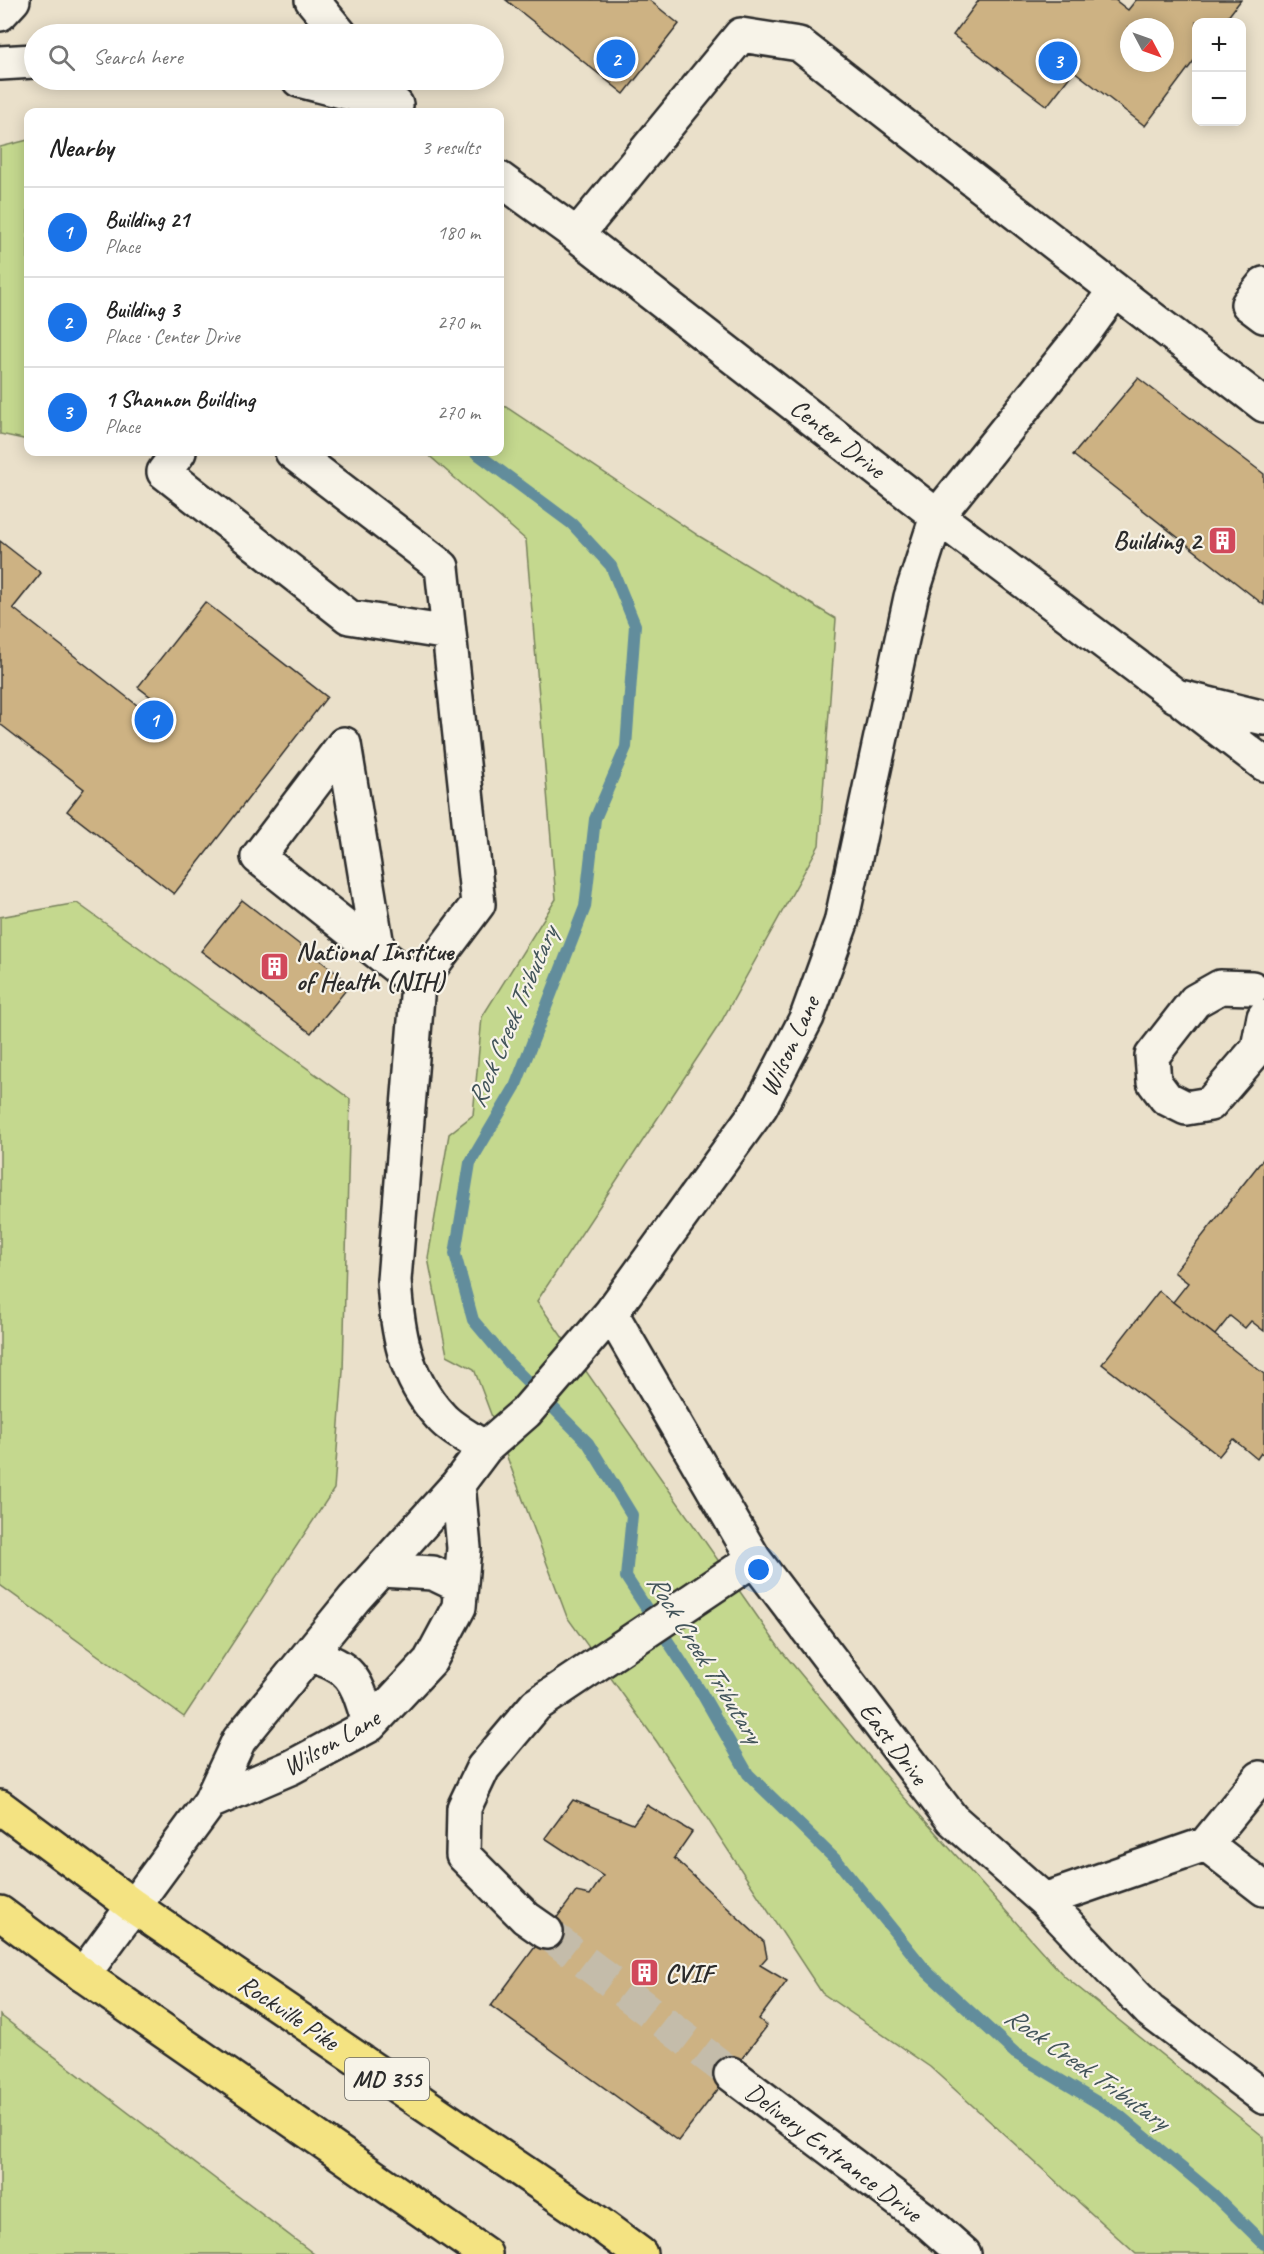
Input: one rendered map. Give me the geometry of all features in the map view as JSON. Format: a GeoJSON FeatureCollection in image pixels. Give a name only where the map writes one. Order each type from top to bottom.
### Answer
{"type":"FeatureCollection","features":[{"type":"Feature","properties":{"kind":"main road","name":"Rockville Pike"},"geometry":{"type":"LineString","coordinates":[[0,1807],[133,1906],[594,2220],[640,2254]]}},
{"type":"Feature","properties":{"kind":"main road"},"geometry":{"type":"LineString","coordinates":[[0,1912],[83,1975],[485,2254]]}},
{"type":"Feature","properties":{"kind":"street"},"geometry":{"type":"LineString","coordinates":[[0,14],[13,0]]}},
{"type":"Feature","properties":{"kind":"street"},"geometry":{"type":"LineString","coordinates":[[312,0],[332,24]]}},
{"type":"Feature","properties":{"kind":"street"},"geometry":{"type":"LineString","coordinates":[[577,235],[741,35],[799,44],[1264,405]]}},
{"type":"Feature","properties":{"kind":"street"},"geometry":{"type":"LineString","coordinates":[[0,63],[24,62]]}},
{"type":"Feature","properties":{"kind":"street"},"geometry":{"type":"LineString","coordinates":[[334,90],[397,108]]}},
{"type":"Feature","properties":{"kind":"street"},"geometry":{"type":"LineString","coordinates":[[385,90],[400,108]]}},
{"type":"Feature","properties":{"kind":"street","name":"Center Drive"},"geometry":{"type":"LineString","coordinates":[[504,182],[577,235],[938,516],[1264,765]]}},
{"type":"Feature","properties":{"kind":"street"},"geometry":{"type":"LineString","coordinates":[[1264,284],[1248,304],[1264,316]]}},
{"type":"Feature","properties":{"kind":"street"},"geometry":{"type":"LineString","coordinates":[[938,516],[1084,333],[1114,290]]}},
{"type":"Feature","properties":{"kind":"street"},"geometry":{"type":"LineString","coordinates":[[176,456],[164,471],[349,617],[449,633]]}},
{"type":"Feature","properties":{"kind":"street"},"geometry":{"type":"LineString","coordinates":[[297,456],[442,567],[478,904],[418,984],[394,1280],[397,1328],[406,1360],[420,1390],[441,1418],[485,1448]]}},
{"type":"Feature","properties":{"kind":"street","name":"Wilson Lane"},"geometry":{"type":"LineString","coordinates":[[83,1975],[210,1802],[239,1740],[381,1570],[458,1484],[485,1448],[526,1412],[611,1313],[761,1106],[807,1017],[841,923],[911,597],[938,516]]}},
{"type":"Feature","properties":{"kind":"street","name":"Center Drive"},"geometry":{"type":"LineString","coordinates":[[1176,696],[1264,718]]}},
{"type":"Feature","properties":{"kind":"street"},"geometry":{"type":"LineString","coordinates":[[378,952],[344,744],[258,857],[418,984]]}},
{"type":"Feature","properties":{"kind":"street"},"geometry":{"type":"LineString","coordinates":[[1260,991],[1220,987],[1195,1001],[1152,1056],[1154,1082],[1166,1098],[1186,1108],[1209,1104],[1258,1048],[1264,1017]]}},
{"type":"Feature","properties":{"kind":"street","name":"East Drive"},"geometry":{"type":"LineString","coordinates":[[611,1313],[754,1559],[952,1819],[1044,1900],[1150,2010],[1264,2097]]}},
{"type":"Feature","properties":{"kind":"street","name":"Wilson Lane"},"geometry":{"type":"LineString","coordinates":[[210,1802],[292,1767],[370,1725],[430,1661],[459,1607],[464,1548],[458,1484]]}},
{"type":"Feature","properties":{"kind":"street"},"geometry":{"type":"LineString","coordinates":[[546,1932],[526,1918],[463,1855],[464,1808],[483,1768],[536,1705],[754,1559]]}},
{"type":"Feature","properties":{"kind":"street"},"geometry":{"type":"LineString","coordinates":[[381,1570],[433,1573],[460,1586]]}},
{"type":"Feature","properties":{"kind":"street"},"geometry":{"type":"LineString","coordinates":[[309,1655],[332,1661],[344,1668],[357,1686],[370,1725]]}},
{"type":"Feature","properties":{"kind":"street"},"geometry":{"type":"LineString","coordinates":[[1044,1900],[1206,1844],[1260,1778]]}},
{"type":"Feature","properties":{"kind":"street"},"geometry":{"type":"LineString","coordinates":[[1206,1844],[1264,1889]]}},
{"type":"Feature","properties":{"kind":"street","name":"Delivery Entrance Drive"},"geometry":{"type":"LineString","coordinates":[[731,2074],[929,2223],[963,2254]]}},
{"type":"Feature","properties":{"kind":"green space"},"geometry":{"type":"Polygon","coordinates":[[[24,141],[24,439],[0,434],[0,147],[24,141]]]}},
{"type":"Feature","properties":{"kind":"green space"},"geometry":{"type":"Polygon","coordinates":[[[504,406],[699,536],[836,619],[819,845],[721,1022],[537,1301],[780,1649],[893,1785],[1064,1976],[1264,2137],[1264,2254],[1136,2254],[930,2067],[822,1993],[657,1742],[567,1617],[474,1369],[447,1355],[428,1258],[449,1134],[473,1115],[482,1017],[556,899],[526,540],[430,456],[504,456],[504,406]]]}},
{"type":"Feature","properties":{"kind":"green space"},"geometry":{"type":"Polygon","coordinates":[[[77,903],[350,1099],[343,1371],[334,1489],[184,1717],[0,1585],[0,917],[77,903]]]}},
{"type":"Feature","properties":{"kind":"green space"},"geometry":{"type":"Polygon","coordinates":[[[0,2015],[314,2254],[0,2254],[0,2015]]]}},
{"type":"Feature","properties":{"kind":"building"},"geometry":{"type":"Polygon","coordinates":[[[506,0],[649,0],[679,24],[624,94],[506,0]]]}},
{"type":"Feature","properties":{"kind":"building"},"geometry":{"type":"Polygon","coordinates":[[[979,0],[1115,0],[1128,10],[1136,0],[1241,0],[1227,18],[1192,18],[1192,63],[1145,126],[1074,71],[1047,106],[953,35],[979,0]]]}},
{"type":"Feature","properties":{"kind":"building","name":"Building 2"},"geometry":{"type":"Polygon","coordinates":[[[1138,378],[1264,474],[1264,605],[1073,455],[1138,378]]]}},
{"type":"Feature","properties":{"kind":"building"},"geometry":{"type":"Polygon","coordinates":[[[0,541],[41,573],[13,608],[151,716],[160,704],[138,687],[205,602],[327,697],[174,894],[67,811],[84,789],[0,724],[0,541]]]}},
{"type":"Feature","properties":{"kind":"building","name":"National Institue of Health (NIH)"},"geometry":{"type":"Polygon","coordinates":[[[242,900],[348,982],[343,988],[346,990],[311,1033],[201,951],[242,900]]]}},
{"type":"Feature","properties":{"kind":"building"},"geometry":{"type":"Polygon","coordinates":[[[1264,1158],[1264,1331],[1251,1321],[1245,1328],[1230,1316],[1215,1335],[1173,1302],[1188,1283],[1174,1272],[1264,1158]]]}},
{"type":"Feature","properties":{"kind":"building"},"geometry":{"type":"Polygon","coordinates":[[[1159,1291],[1264,1374],[1264,1456],[1261,1453],[1257,1459],[1233,1439],[1219,1456],[1102,1364],[1159,1291]]]}},
{"type":"Feature","properties":{"kind":"building","name":"CVIF"},"geometry":{"type":"Polygon","coordinates":[[[573,1800],[633,1824],[647,1805],[692,1832],[674,1858],[764,1942],[767,1957],[760,1965],[787,1981],[759,2019],[767,2026],[678,2141],[491,2006],[576,1892],[590,1895],[603,1876],[545,1838],[573,1800]]]}},
{"type":"Feature","properties":{"kind":"waterway","name":"Rock Creek Tributary"},"geometry":{"type":"LineString","coordinates":[[480,456],[572,524],[611,566],[635,625],[626,747],[595,819],[585,907],[515,1087],[470,1163],[455,1254],[473,1320],[509,1363],[588,1443],[632,1515],[626,1577],[701,1692],[748,1774],[839,1863],[927,1972],[1015,2053],[1120,2116],[1213,2194],[1264,2244]]}},
{"type":"Feature","properties":{"kind":"tunnel"},"geometry":{"type":"LineString","coordinates":[[546,1932],[731,2074]]}},
{"type":"Feature","properties":{"kind":"place","name":"Building 3"},"geometry":{"type":"Point","coordinates":[616,59]}},
{"type":"Feature","properties":{"kind":"place","name":"1 Shannon Building"},"geometry":{"type":"Point","coordinates":[1058,61]}},
{"type":"Feature","properties":{"kind":"place","name":"Building 2"},"geometry":{"type":"Point","coordinates":[1222,540]}},
{"type":"Feature","properties":{"kind":"place","name":"Building 21"},"geometry":{"type":"Point","coordinates":[154,720]}},
{"type":"Feature","properties":{"kind":"place","name":"National Institue of Health (NIH)"},"geometry":{"type":"Point","coordinates":[275,966]}},
{"type":"Feature","properties":{"kind":"place","name":"CVIF"},"geometry":{"type":"Point","coordinates":[644,1973]}}]}
